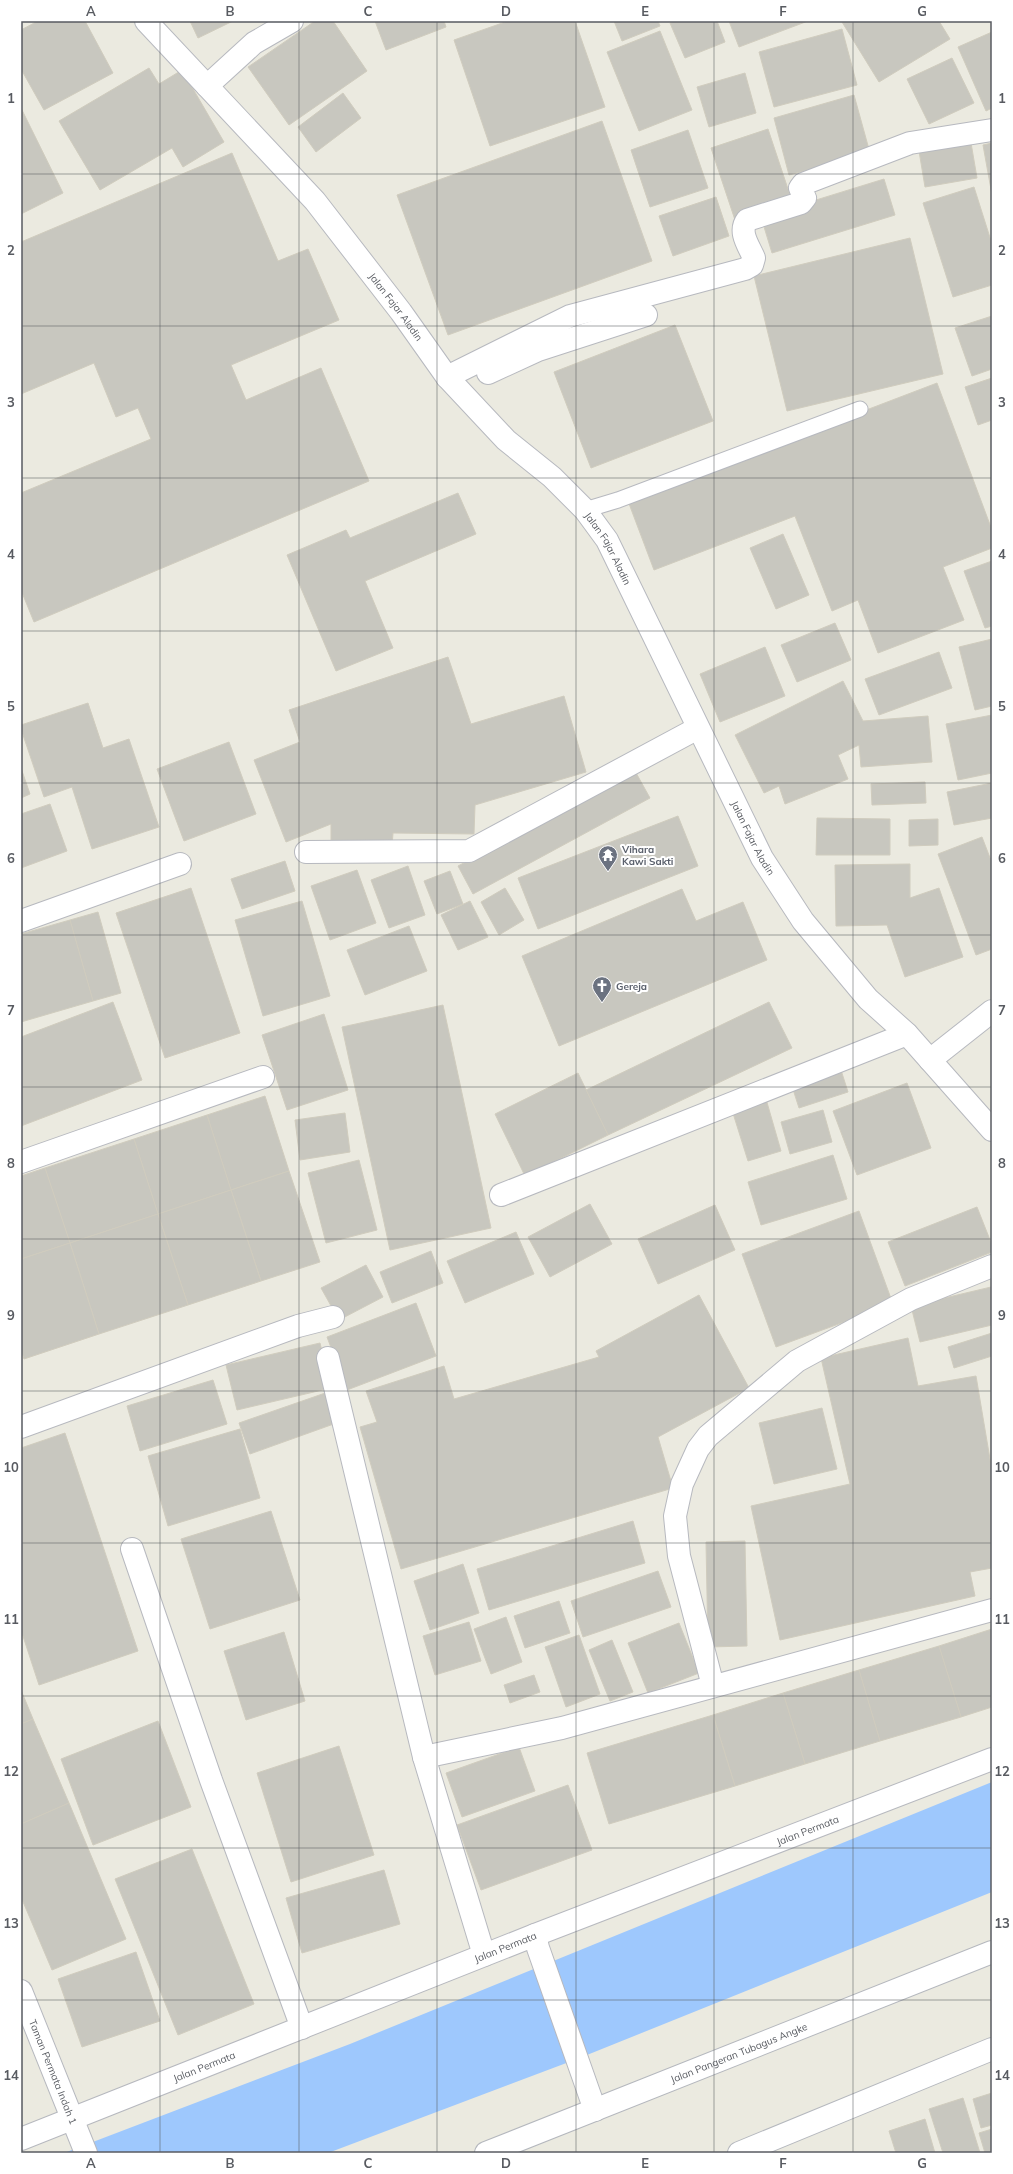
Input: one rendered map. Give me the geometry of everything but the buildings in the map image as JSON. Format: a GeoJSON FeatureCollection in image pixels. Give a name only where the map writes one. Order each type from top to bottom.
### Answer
{"type":"FeatureCollection","features":[{"type":"Feature","properties":{"kind":"street","name":"Jalan Fajar Aladin"},"geometry":{"type":"LineString","coordinates":[[146,21],[315,201],[401,312],[451,382],[506,440],[552,477],[586,510],[607,540],[674,674],[698,728],[762,858],[802,922],[868,999],[907,1034],[992,1130]]}},
{"type":"Feature","properties":{"kind":"street"},"geometry":{"type":"LineString","coordinates":[[207,86],[254,43],[292,21]]}},
{"type":"Feature","properties":{"kind":"street"},"geometry":{"type":"LineString","coordinates":[[451,382],[570,316],[752,265],[754,258],[742,231],[744,224],[747,220],[801,203],[805,198],[800,188],[803,184],[910,143],[992,130]]}},
{"type":"Feature","properties":{"kind":"street"},"geometry":{"type":"LineString","coordinates":[[451,382],[538,350],[646,315]]}},
{"type":"Feature","properties":{"kind":"street"},"geometry":{"type":"LineString","coordinates":[[306,852],[469,851],[698,728]]}},
{"type":"Feature","properties":{"kind":"street"},"geometry":{"type":"LineString","coordinates":[[21,921],[180,864]]}},
{"type":"Feature","properties":{"kind":"street"},"geometry":{"type":"LineString","coordinates":[[930,1060],[992,1011]]}},
{"type":"Feature","properties":{"kind":"street"},"geometry":{"type":"LineString","coordinates":[[501,1195],[907,1034]]}},
{"type":"Feature","properties":{"kind":"street"},"geometry":{"type":"LineString","coordinates":[[21,1162],[263,1077]]}},
{"type":"Feature","properties":{"kind":"street"},"geometry":{"type":"LineString","coordinates":[[713,1686],[678,1556],[676,1516],[682,1484],[698,1449],[708,1436],[798,1361],[911,1299],[992,1266]]}},
{"type":"Feature","properties":{"kind":"street"},"geometry":{"type":"LineString","coordinates":[[21,1427],[298,1326],[333,1317]]}},
{"type":"Feature","properties":{"kind":"street"},"geometry":{"type":"LineString","coordinates":[[328,1358],[424,1757],[484,1955]]}},
{"type":"Feature","properties":{"kind":"street"},"geometry":{"type":"LineString","coordinates":[[132,1549],[211,1780],[302,2028]]}},
{"type":"Feature","properties":{"kind":"street"},"geometry":{"type":"LineString","coordinates":[[424,1757],[562,1728],[992,1610]]}},
{"type":"Feature","properties":{"kind":"street","name":"Jalan Permata"},"geometry":{"type":"LineString","coordinates":[[21,2139],[79,2136],[302,2028],[484,1955],[536,1942],[992,1759]]}},
{"type":"Feature","properties":{"kind":"street"},"geometry":{"type":"LineString","coordinates":[[536,1942],[591,2101]]}},
{"type":"Feature","properties":{"kind":"street","name":"Jalan Pangeran Tubagus Angke"},"geometry":{"type":"LineString","coordinates":[[486,2153],[591,2101],[992,1952]]}},
{"type":"Feature","properties":{"kind":"street","name":"Taman Permata Indah 1"},"geometry":{"type":"LineString","coordinates":[[21,1991],[79,2136]]}},
{"type":"Feature","properties":{"kind":"street"},"geometry":{"type":"LineString","coordinates":[[739,2153],[992,2049]]}},
{"type":"Feature","properties":{"kind":"lane"},"geometry":{"type":"LineString","coordinates":[[586,510],[626,498],[860,409]]}},
{"type":"Feature","properties":{"kind":"water"},"geometry":{"type":"Polygon","coordinates":[[[992,1782],[992,1892],[577,2059],[328,2153],[64,2153],[350,2044],[992,1782]]]}},
{"type":"Feature","properties":{"kind":"place","name":"Vihara Kawi Sakti"},"geometry":{"type":"Point","coordinates":[608,872]}},
{"type":"Feature","properties":{"kind":"place","name":"Gereja"},"geometry":{"type":"Point","coordinates":[602,1003]}}]}
